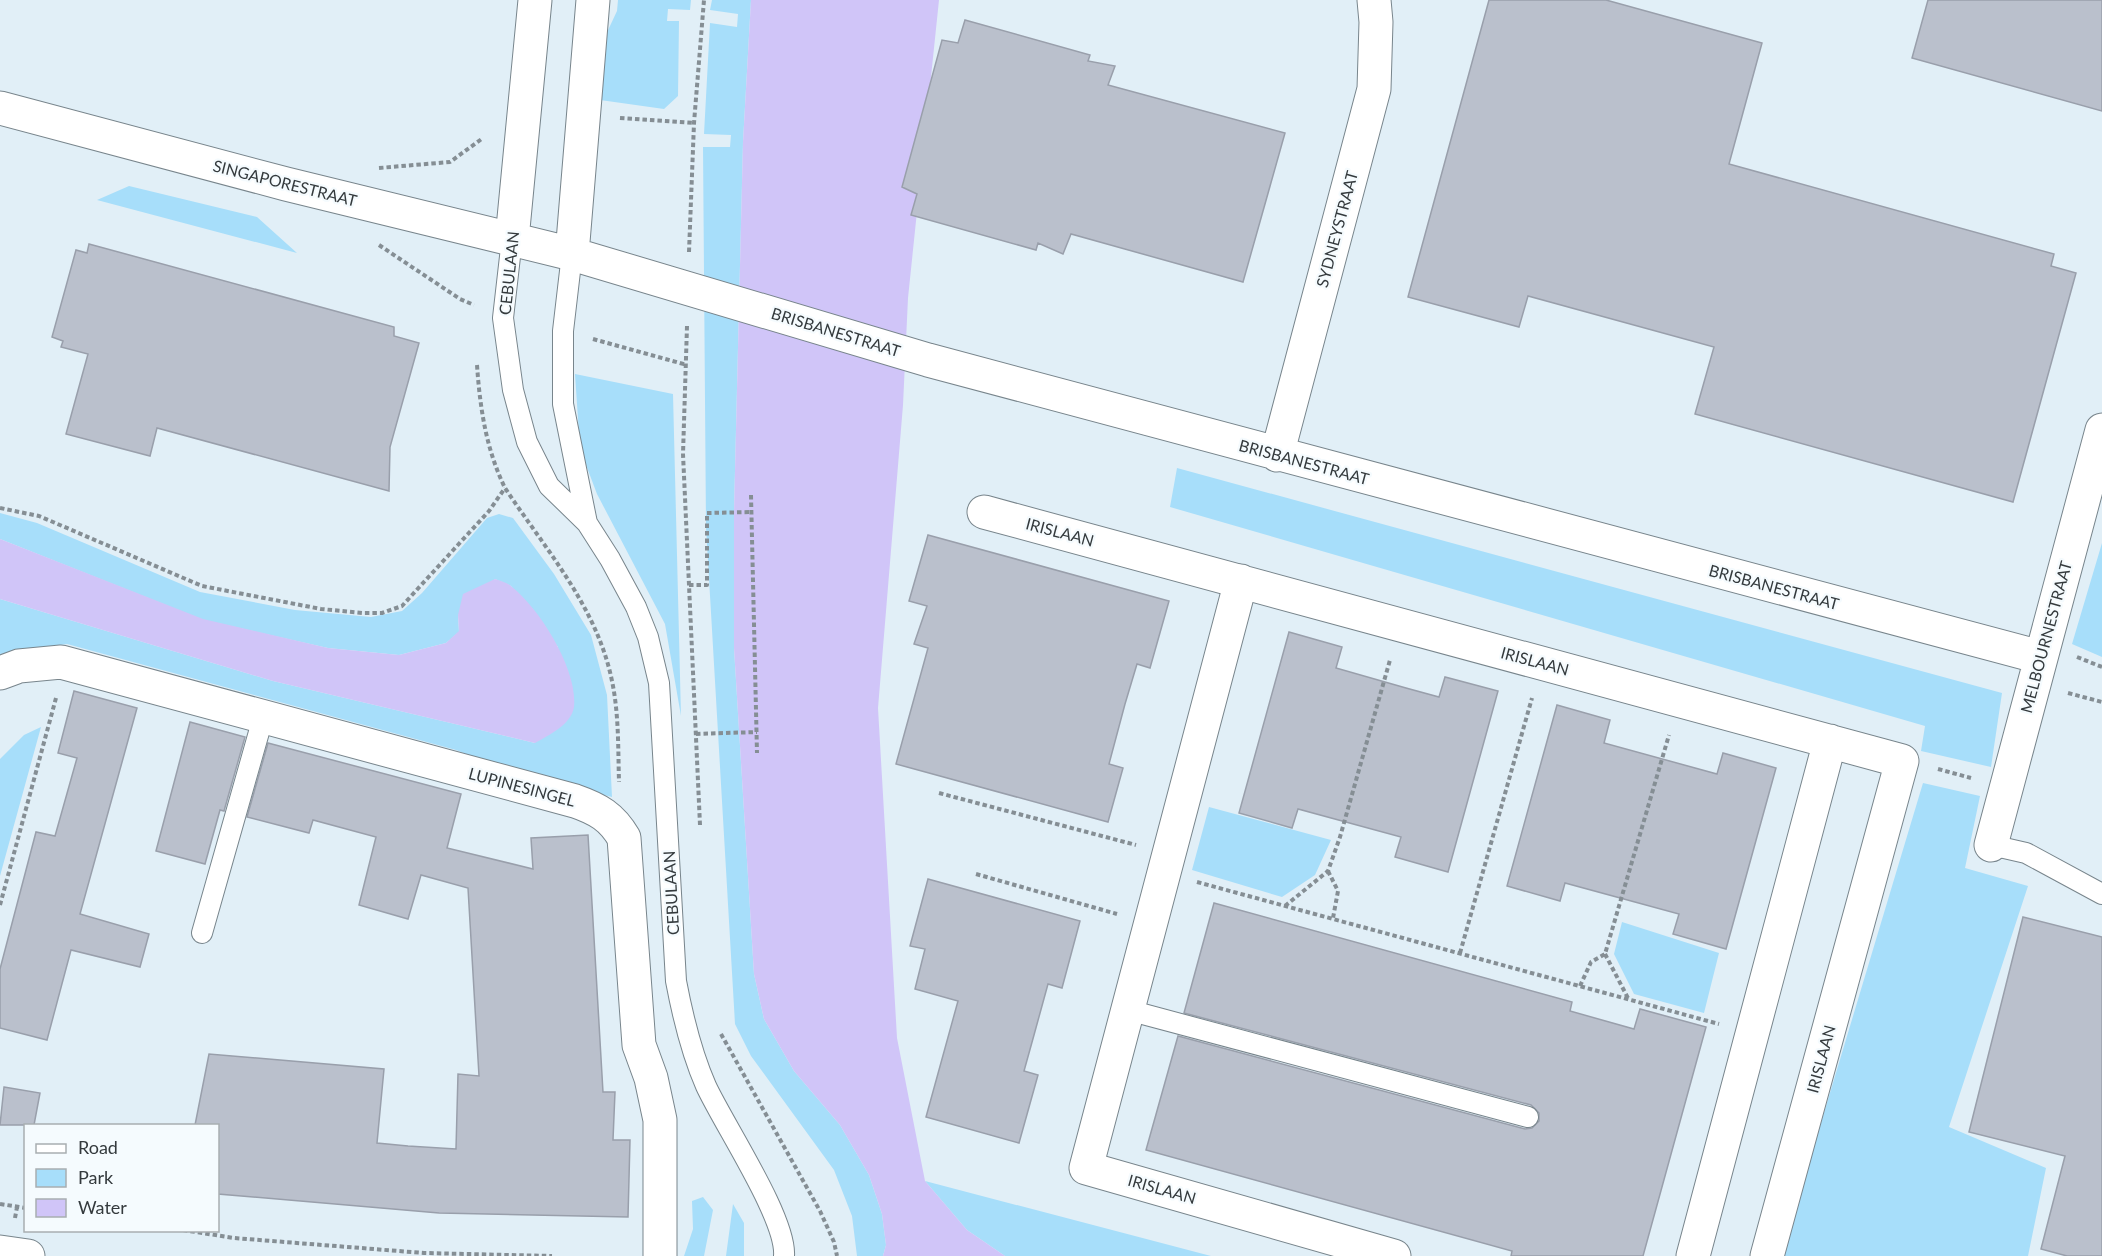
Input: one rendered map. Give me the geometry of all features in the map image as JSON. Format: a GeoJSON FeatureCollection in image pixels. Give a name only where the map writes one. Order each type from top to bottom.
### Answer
{"type":"FeatureCollection","features":[{"type":"Feature","properties":{"kind":"street","name":"CEBULAAN"},"geometry":{"type":"LineString","coordinates":[[512,239],[534,0]]}},
{"type":"Feature","properties":{"kind":"street","name":"CEBULAAN"},"geometry":{"type":"LineString","coordinates":[[572,254],[593,0]]}},
{"type":"Feature","properties":{"kind":"street","name":"SYDNEYSTRAAT"},"geometry":{"type":"LineString","coordinates":[[1276,455],[1374,88],[1376,22],[1374,0]]}},
{"type":"Feature","properties":{"kind":"street","name":"SINGAPORESTRAAT"},"geometry":{"type":"LineString","coordinates":[[0,108],[286,184],[572,254]]}},
{"type":"Feature","properties":{"kind":"street","name":"BRISBANESTRAAT"},"geometry":{"type":"LineString","coordinates":[[572,254],[928,360],[1276,455],[2040,657]]}},
{"type":"Feature","properties":{"kind":"street","name":"MELBOURNESTRAAT"},"geometry":{"type":"LineString","coordinates":[[1991,845],[2102,430]]}},
{"type":"Feature","properties":{"kind":"street","name":"IRISLAAN"},"geometry":{"type":"LineString","coordinates":[[984,512],[1902,761],[1767,1256]]}},
{"type":"Feature","properties":{"kind":"street","name":"IRISLAAN"},"geometry":{"type":"LineString","coordinates":[[1241,582],[1086,1168],[1394,1256]]}},
{"type":"Feature","properties":{"kind":"street","name":"LUPINESINGEL"},"geometry":{"type":"LineString","coordinates":[[0,673],[19,666],[61,662],[575,801],[597,808],[615,823]]}},
{"type":"Feature","properties":{"kind":"street"},"geometry":{"type":"LineString","coordinates":[[1693,1256],[1830,741]]}},
{"type":"Feature","properties":{"kind":"street"},"geometry":{"type":"LineString","coordinates":[[615,823],[624,838],[639,1045],[651,1078],[660,1120],[660,1256]]}},
{"type":"Feature","properties":{"kind":"lane","name":"CEBULAAN"},"geometry":{"type":"LineString","coordinates":[[512,239],[503,318],[513,390],[527,442],[549,486],[587,523],[636,607],[648,637],[659,683],[676,981],[683,1020],[707,1089],[780,1228],[784,1256]]}},
{"type":"Feature","properties":{"kind":"lane","name":"CEBULAAN"},"geometry":{"type":"LineString","coordinates":[[572,254],[563,331],[562,404],[587,523]]}},
{"type":"Feature","properties":{"kind":"lane"},"geometry":{"type":"LineString","coordinates":[[202,933],[263,718]]}},
{"type":"Feature","properties":{"kind":"lane"},"geometry":{"type":"LineString","coordinates":[[1991,845],[2026,853],[2102,894]]}},
{"type":"Feature","properties":{"kind":"lane"},"geometry":{"type":"LineString","coordinates":[[1128,1010],[1528,1117]]}},
{"type":"Feature","properties":{"kind":"path"},"geometry":{"type":"LineString","coordinates":[[700,829],[683,454],[698,290],[694,123],[704,0]]}},
{"type":"Feature","properties":{"kind":"path"},"geometry":{"type":"LineString","coordinates":[[0,508],[39,516],[202,586],[321,609],[382,613],[402,606],[489,511],[505,488],[567,578],[585,607],[600,641],[612,681],[617,728],[619,803],[615,823]]}},
{"type":"Feature","properties":{"kind":"path"},"geometry":{"type":"LineString","coordinates":[[751,495],[757,753]]}},
{"type":"Feature","properties":{"kind":"path"},"geometry":{"type":"LineString","coordinates":[[689,585],[707,585],[706,513],[751,512]]}},
{"type":"Feature","properties":{"kind":"path"},"geometry":{"type":"LineString","coordinates":[[1285,906],[1328,871],[1340,837],[1400,624]]}},
{"type":"Feature","properties":{"kind":"path"},"geometry":{"type":"LineString","coordinates":[[0,905],[60,681],[61,662]]}},
{"type":"Feature","properties":{"kind":"path"},"geometry":{"type":"LineString","coordinates":[[1460,953],[1542,663]]}},
{"type":"Feature","properties":{"kind":"path"},"geometry":{"type":"LineString","coordinates":[[1629,1000],[1605,954],[1679,700]]}},
{"type":"Feature","properties":{"kind":"path"},"geometry":{"type":"LineString","coordinates":[[696,734],[757,732]]}},
{"type":"Feature","properties":{"kind":"path"},"geometry":{"type":"LineString","coordinates":[[1902,761],[2007,787]]}},
{"type":"Feature","properties":{"kind":"path"},"geometry":{"type":"LineString","coordinates":[[939,793],[1167,863],[1285,906],[1752,1033]]}},
{"type":"Feature","properties":{"kind":"path"},"geometry":{"type":"LineString","coordinates":[[1328,871],[1338,891],[1333,919]]}},
{"type":"Feature","properties":{"kind":"path"},"geometry":{"type":"LineString","coordinates":[[976,874],[1151,923]]}},
{"type":"Feature","properties":{"kind":"path"},"geometry":{"type":"LineString","coordinates":[[1581,986],[1591,962],[1605,954]]}},
{"type":"Feature","properties":{"kind":"path"},"geometry":{"type":"LineString","coordinates":[[719,1029],[820,1211],[834,1242],[837,1256]]}},
{"type":"Feature","properties":{"kind":"path"},"geometry":{"type":"LineString","coordinates":[[0,1204],[24,1208]]}},
{"type":"Feature","properties":{"kind":"path"},"geometry":{"type":"LineString","coordinates":[[196,1232],[234,1238],[424,1253],[552,1256]]}},
{"type":"Feature","properties":{"kind":"green space"},"geometry":{"type":"Polygon","coordinates":[[[618,0],[691,0],[690,10],[668,9],[667,21],[679,21],[678,96],[664,109],[593,99],[602,43],[617,11],[618,0]]]}},
{"type":"Feature","properties":{"kind":"green space"},"geometry":{"type":"Polygon","coordinates":[[[712,0],[751,0],[743,142],[734,512],[734,648],[754,974],[764,1019],[794,1071],[840,1125],[869,1175],[882,1214],[886,1245],[883,1256],[857,1256],[852,1216],[834,1170],[751,1056],[735,1024],[706,527],[703,147],[730,147],[731,135],[704,134],[710,23],[737,27],[738,14],[710,10],[712,0]]]}},
{"type":"Feature","properties":{"kind":"green space"},"geometry":{"type":"Polygon","coordinates":[[[129,186],[257,217],[297,253],[97,200],[129,186]]]}},
{"type":"Feature","properties":{"kind":"green space"},"geometry":{"type":"Polygon","coordinates":[[[575,374],[673,394],[681,716],[665,624],[597,494],[580,449],[575,374]]]}},
{"type":"Feature","properties":{"kind":"green space"},"geometry":{"type":"Polygon","coordinates":[[[1177,468],[2002,693],[1991,767],[1921,751],[1925,726],[1170,507],[1177,468]]]}},
{"type":"Feature","properties":{"kind":"green space"},"geometry":{"type":"Polygon","coordinates":[[[0,513],[37,523],[200,592],[295,610],[371,617],[402,611],[422,593],[487,518],[499,514],[513,518],[554,574],[591,635],[607,695],[612,797],[510,771],[456,750],[67,644],[0,654],[0,599],[273,681],[535,743],[558,647],[511,586],[495,579],[458,615],[459,632],[446,643],[399,655],[328,648],[203,620],[0,539],[0,513]]]}},
{"type":"Feature","properties":{"kind":"green space"},"geometry":{"type":"Polygon","coordinates":[[[2102,543],[2102,657],[2072,644],[2102,543]]]}},
{"type":"Feature","properties":{"kind":"green space"},"geometry":{"type":"Polygon","coordinates":[[[41,727],[0,876],[0,759],[24,735],[41,727]]]}},
{"type":"Feature","properties":{"kind":"green space"},"geometry":{"type":"Polygon","coordinates":[[[1923,783],[1980,796],[1965,868],[2028,886],[1949,1127],[2046,1168],[2028,1256],[1781,1256],[1923,783]]]}},
{"type":"Feature","properties":{"kind":"green space"},"geometry":{"type":"Polygon","coordinates":[[[1209,807],[1331,840],[1315,875],[1282,897],[1192,870],[1209,807]]]}},
{"type":"Feature","properties":{"kind":"green space"},"geometry":{"type":"Polygon","coordinates":[[[1622,922],[1719,953],[1704,1013],[1634,994],[1614,954],[1622,922]]]}},
{"type":"Feature","properties":{"kind":"green space"},"geometry":{"type":"Polygon","coordinates":[[[925,1181],[1211,1256],[1005,1256],[967,1230],[925,1181]]]}},
{"type":"Feature","properties":{"kind":"green space"},"geometry":{"type":"Polygon","coordinates":[[[703,1197],[713,1210],[704,1256],[684,1256],[693,1229],[692,1201],[703,1197]]]}},
{"type":"Feature","properties":{"kind":"green space"},"geometry":{"type":"Polygon","coordinates":[[[733,1204],[744,1223],[744,1256],[726,1256],[733,1204]]]}},
{"type":"Feature","properties":{"kind":"water"},"geometry":{"type":"Polygon","coordinates":[[[751,0],[939,0],[908,298],[903,405],[878,708],[897,1038],[925,1181],[967,1230],[1005,1256],[883,1256],[886,1245],[882,1214],[869,1175],[840,1125],[794,1071],[764,1019],[754,974],[734,648],[734,512],[743,142],[751,0]]]}},
{"type":"Feature","properties":{"kind":"water"},"geometry":{"type":"Polygon","coordinates":[[[0,539],[203,619],[328,648],[399,655],[446,643],[459,631],[458,615],[463,594],[495,579],[508,584],[523,597],[555,641],[570,676],[574,692],[574,707],[564,724],[535,743],[273,681],[0,599],[0,539]]]}},
{"type":"Feature","properties":{"kind":"building"},"geometry":{"type":"Polygon","coordinates":[[[1489,0],[1606,0],[1762,43],[1729,164],[2054,254],[2051,266],[2076,273],[2013,502],[1695,414],[1714,347],[1528,296],[1519,327],[1408,297],[1489,0]]]}},
{"type":"Feature","properties":{"kind":"building"},"geometry":{"type":"Polygon","coordinates":[[[1928,0],[2102,0],[2102,111],[1912,58],[1928,0]]]}},
{"type":"Feature","properties":{"kind":"building"},"geometry":{"type":"Polygon","coordinates":[[[965,20],[1090,55],[1088,61],[1115,66],[1108,85],[1285,133],[1243,282],[1071,234],[1063,254],[1038,243],[1036,250],[911,215],[917,194],[902,187],[942,40],[958,43],[965,20]]]}},
{"type":"Feature","properties":{"kind":"building"},"geometry":{"type":"Polygon","coordinates":[[[89,244],[394,327],[394,336],[419,343],[390,447],[389,491],[157,428],[150,456],[66,434],[88,354],[61,347],[63,341],[52,337],[76,250],[87,253],[89,244]]]}},
{"type":"Feature","properties":{"kind":"building"},"geometry":{"type":"Polygon","coordinates":[[[928,535],[1169,601],[1150,668],[1137,664],[1125,704],[1109,764],[1123,768],[1108,822],[896,764],[928,648],[914,644],[927,606],[909,601],[928,535]]]}},
{"type":"Feature","properties":{"kind":"building"},"geometry":{"type":"Polygon","coordinates":[[[1289,632],[1342,647],[1336,668],[1406,688],[1439,697],[1445,677],[1498,691],[1448,872],[1395,857],[1401,837],[1298,809],[1292,828],[1239,813],[1289,632]]]}},
{"type":"Feature","properties":{"kind":"building"},"geometry":{"type":"Polygon","coordinates":[[[74,691],[137,708],[80,914],[149,934],[140,967],[71,950],[47,1040],[0,1028],[0,969],[36,832],[55,836],[77,758],[58,753],[74,691]]]}},
{"type":"Feature","properties":{"kind":"building"},"geometry":{"type":"Polygon","coordinates":[[[1557,705],[1610,720],[1604,743],[1717,774],[1723,753],[1776,768],[1726,949],[1673,934],[1679,914],[1565,883],[1560,901],[1507,886],[1557,705]]]}},
{"type":"Feature","properties":{"kind":"building"},"geometry":{"type":"Polygon","coordinates":[[[190,722],[245,737],[224,811],[220,810],[205,864],[156,851],[190,722]]]}},
{"type":"Feature","properties":{"kind":"building"},"geometry":{"type":"Polygon","coordinates":[[[268,743],[461,794],[447,848],[533,869],[531,838],[588,835],[603,1092],[615,1092],[613,1140],[630,1140],[628,1217],[439,1213],[219,1194],[219,1124],[195,1124],[209,1054],[384,1069],[377,1143],[408,1146],[456,1149],[458,1074],[479,1076],[468,888],[421,875],[408,919],[359,905],[376,837],[313,820],[309,833],[247,817],[268,743]]]}},
{"type":"Feature","properties":{"kind":"building"},"geometry":{"type":"Polygon","coordinates":[[[928,879],[1080,921],[1062,988],[1048,984],[1024,1071],[1038,1075],[1019,1143],[926,1117],[958,1001],[915,989],[925,949],[910,946],[928,879]]]}},
{"type":"Feature","properties":{"kind":"building"},"geometry":{"type":"Polygon","coordinates":[[[1214,903],[1572,1002],[1570,1011],[1634,1029],[1640,1009],[1706,1027],[1643,1256],[1511,1256],[1512,1251],[1146,1150],[1178,1036],[1525,1129],[1532,1128],[1539,1121],[1539,1113],[1531,1105],[1184,1013],[1214,903]]]}},
{"type":"Feature","properties":{"kind":"building"},"geometry":{"type":"Polygon","coordinates":[[[2023,917],[2102,937],[2102,1256],[2067,1256],[2041,1249],[2065,1156],[1969,1132],[2023,917]]]}},
{"type":"Feature","properties":{"kind":"building"},"geometry":{"type":"Polygon","coordinates":[[[4,1087],[40,1093],[34,1124],[0,1125],[4,1087]]]}}]}
